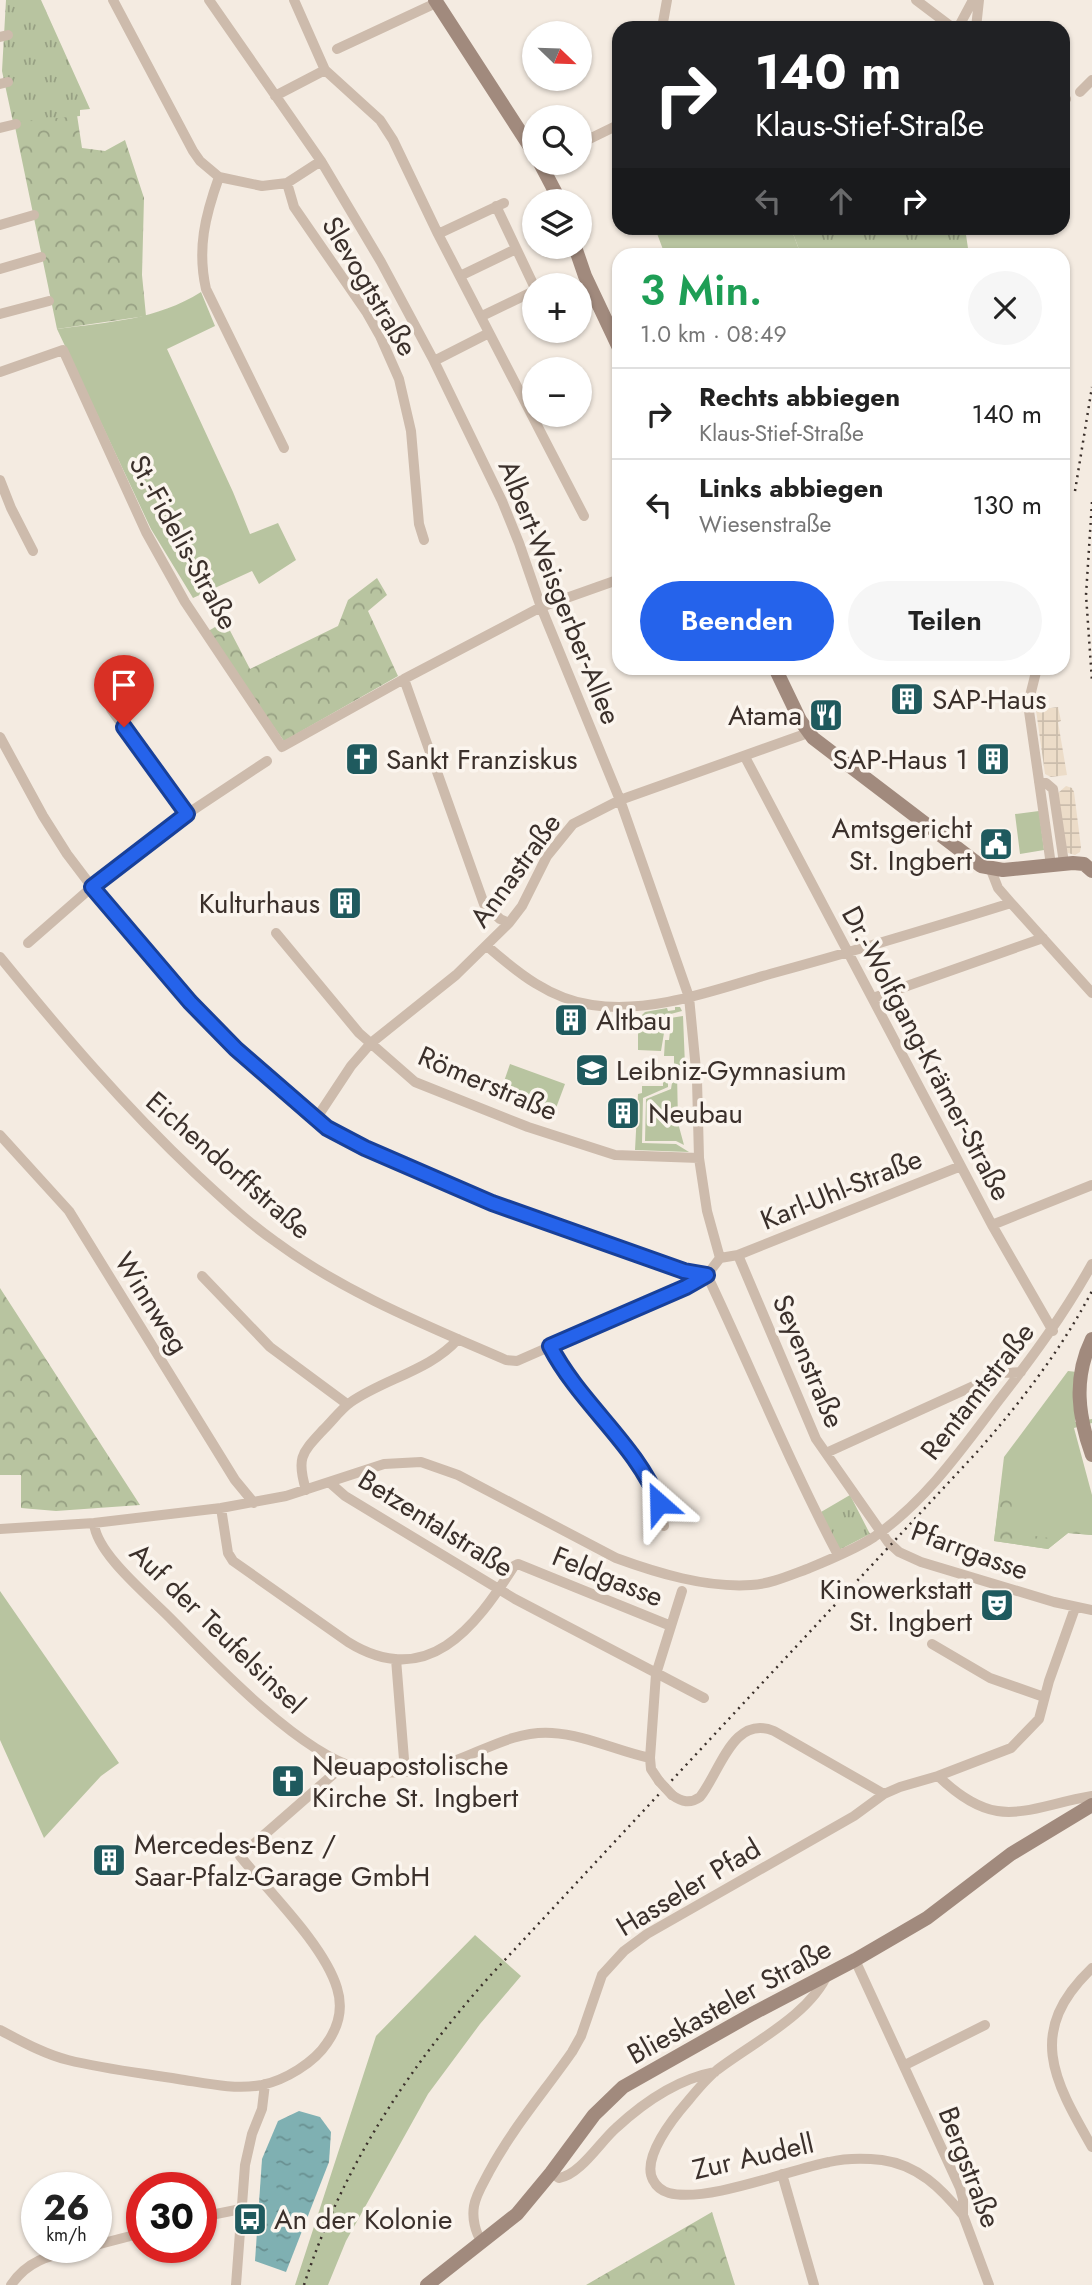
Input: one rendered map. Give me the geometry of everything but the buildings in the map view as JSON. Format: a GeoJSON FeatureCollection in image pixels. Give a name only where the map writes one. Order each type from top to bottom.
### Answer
{"type":"FeatureCollection","features":[{"type":"Feature","properties":{"kind":"main road"},"geometry":{"type":"LineString","coordinates":[[435,1],[522,135]]}},
{"type":"Feature","properties":{"kind":"main road"},"geometry":{"type":"LineString","coordinates":[[579,259],[612,333]]}},
{"type":"Feature","properties":{"kind":"main road"},"geometry":{"type":"LineString","coordinates":[[778,675],[794,710],[808,733],[820,745],[973,860],[991,870],[1057,864],[1088,868]]}},
{"type":"Feature","properties":{"kind":"main road"},"geometry":{"type":"LineString","coordinates":[[1092,1339],[1083,1362],[1078,1391],[1081,1419],[1092,1455]]}},
{"type":"Feature","properties":{"kind":"main road","name":"Blieskasteler Straße"},"geometry":{"type":"LineString","coordinates":[[427,2285],[517,2214],[594,2115],[623,2087],[927,1918],[1011,1854],[1092,1805]]}},
{"type":"Feature","properties":{"kind":"street"},"geometry":{"type":"LineString","coordinates":[[113,0],[189,145],[200,161],[219,177],[250,185],[287,183],[320,160]]}},
{"type":"Feature","properties":{"kind":"street","name":"Albert-Weisgerber-Allee"},"geometry":{"type":"LineString","coordinates":[[209,0],[320,160],[381,262],[434,361],[502,501],[521,547],[541,607],[620,800],[690,997],[699,1158],[707,1211],[720,1258]]}},
{"type":"Feature","properties":{"kind":"street"},"geometry":{"type":"LineString","coordinates":[[294,0],[325,70],[380,120],[412,176],[438,234],[584,516]]}},
{"type":"Feature","properties":{"kind":"street"},"geometry":{"type":"LineString","coordinates":[[663,21],[667,0]]}},
{"type":"Feature","properties":{"kind":"street"},"geometry":{"type":"LineString","coordinates":[[916,0],[945,21]]}},
{"type":"Feature","properties":{"kind":"street"},"geometry":{"type":"LineString","coordinates":[[959,21],[972,0]]}},
{"type":"Feature","properties":{"kind":"street"},"geometry":{"type":"LineString","coordinates":[[977,21],[979,0]]}},
{"type":"Feature","properties":{"kind":"street"},"geometry":{"type":"LineString","coordinates":[[337,49],[435,1]]}},
{"type":"Feature","properties":{"kind":"street"},"geometry":{"type":"LineString","coordinates":[[275,96],[325,70]]}},
{"type":"Feature","properties":{"kind":"street"},"geometry":{"type":"LineString","coordinates":[[1080,92],[1092,80]]}},
{"type":"Feature","properties":{"kind":"street"},"geometry":{"type":"LineString","coordinates":[[0,128],[16,124]]}},
{"type":"Feature","properties":{"kind":"street"},"geometry":{"type":"LineString","coordinates":[[592,138],[612,128]]}},
{"type":"Feature","properties":{"kind":"street"},"geometry":{"type":"LineString","coordinates":[[219,177],[207,211],[202,237],[202,271],[206,289],[284,448]]}},
{"type":"Feature","properties":{"kind":"street","name":"Slevogtstraße"},"geometry":{"type":"LineString","coordinates":[[287,183],[294,206],[367,313],[399,379],[411,431],[419,524],[424,540]]}},
{"type":"Feature","properties":{"kind":"street"},"geometry":{"type":"LineString","coordinates":[[438,234],[500,205],[527,273]]}},
{"type":"Feature","properties":{"kind":"street"},"geometry":{"type":"LineString","coordinates":[[0,225],[34,215]]}},
{"type":"Feature","properties":{"kind":"street"},"geometry":{"type":"LineString","coordinates":[[460,276],[516,249]]}},
{"type":"Feature","properties":{"kind":"street"},"geometry":{"type":"LineString","coordinates":[[0,269],[41,257]]}},
{"type":"Feature","properties":{"kind":"street"},"geometry":{"type":"LineString","coordinates":[[482,316],[522,294]]}},
{"type":"Feature","properties":{"kind":"street"},"geometry":{"type":"LineString","coordinates":[[0,314],[49,301]]}},
{"type":"Feature","properties":{"kind":"street"},"geometry":{"type":"LineString","coordinates":[[434,361],[489,333]]}},
{"type":"Feature","properties":{"kind":"street","name":"St.-Fidelis-Straße"},"geometry":{"type":"LineString","coordinates":[[0,372],[63,350],[146,532],[185,602],[282,747],[404,679]]}},
{"type":"Feature","properties":{"kind":"street"},"geometry":{"type":"LineString","coordinates":[[0,480],[10,508],[33,551]]}},
{"type":"Feature","properties":{"kind":"street"},"geometry":{"type":"LineString","coordinates":[[509,923],[500,919],[484,904],[404,679],[541,607],[612,582]]}},
{"type":"Feature","properties":{"kind":"street"},"geometry":{"type":"LineString","coordinates":[[1035,675],[1028,704],[1039,782],[1057,864]]}},
{"type":"Feature","properties":{"kind":"street"},"geometry":{"type":"LineString","coordinates":[[111,709],[187,814]]}},
{"type":"Feature","properties":{"kind":"street","name":"Annastraße"},"geometry":{"type":"LineString","coordinates":[[316,1119],[351,1066],[371,1043],[428,1000],[509,923],[523,906],[547,856],[573,824],[620,800],[808,733]]}},
{"type":"Feature","properties":{"kind":"street"},"geometry":{"type":"LineString","coordinates":[[0,737],[43,816],[92,887],[190,1002],[236,1049],[327,1128],[365,1148],[492,1203],[684,1271],[707,1275]]}},
{"type":"Feature","properties":{"kind":"street","name":"Dr.-Wolfgang-Krämer-Straße"},"geometry":{"type":"LineString","coordinates":[[745,757],[992,1225],[1052,1331]]}},
{"type":"Feature","properties":{"kind":"street"},"geometry":{"type":"LineString","coordinates":[[28,943],[92,887],[187,814],[267,761]]}},
{"type":"Feature","properties":{"kind":"street"},"geometry":{"type":"LineString","coordinates":[[1039,782],[1046,783],[1053,789],[1057,864]]}},
{"type":"Feature","properties":{"kind":"street"},"geometry":{"type":"LineString","coordinates":[[991,870],[998,888],[1092,993]]}},
{"type":"Feature","properties":{"kind":"street"},"geometry":{"type":"LineString","coordinates":[[487,946],[531,981],[575,1002],[594,1006],[635,1006],[690,997],[1011,903]]}},
{"type":"Feature","properties":{"kind":"street","name":"Römerstraße"},"geometry":{"type":"LineString","coordinates":[[276,933],[359,1032],[415,1082],[574,1144],[615,1155],[699,1158]]}},
{"type":"Feature","properties":{"kind":"street"},"geometry":{"type":"LineString","coordinates":[[873,998],[1043,938]]}},
{"type":"Feature","properties":{"kind":"street","name":"Eichendorffstraße"},"geometry":{"type":"LineString","coordinates":[[1,962],[134,1113],[208,1185],[258,1228],[275,1242],[340,1283],[458,1339],[506,1360],[517,1362],[686,1287],[707,1275]]}},
{"type":"Feature","properties":{"kind":"street","name":"Winnweg"},"geometry":{"type":"LineString","coordinates":[[0,1135],[69,1211],[235,1480],[254,1503]]}},
{"type":"Feature","properties":{"kind":"street","name":"Karl-Uhl-Straße"},"geometry":{"type":"LineString","coordinates":[[738,1255],[961,1166]]}},
{"type":"Feature","properties":{"kind":"street"},"geometry":{"type":"LineString","coordinates":[[992,1225],[1092,1185]]}},
{"type":"Feature","properties":{"kind":"street"},"geometry":{"type":"LineString","coordinates":[[707,1275],[720,1258],[738,1255]]}},
{"type":"Feature","properties":{"kind":"street","name":"Seyenstraße"},"geometry":{"type":"LineString","coordinates":[[738,1255],[806,1420],[880,1532]]}},
{"type":"Feature","properties":{"kind":"street","name":"Rentamtstraße"},"geometry":{"type":"LineString","coordinates":[[329,1482],[384,1464],[421,1462],[457,1475],[616,1558],[656,1571],[717,1584],[766,1583],[838,1555],[880,1532],[919,1499],[942,1474],[1052,1331],[1092,1264]]}},
{"type":"Feature","properties":{"kind":"street"},"geometry":{"type":"LineString","coordinates":[[707,1275],[802,1487],[838,1555]]}},
{"type":"Feature","properties":{"kind":"street"},"geometry":{"type":"LineString","coordinates":[[202,1276],[264,1342],[348,1404]]}},
{"type":"Feature","properties":{"kind":"street"},"geometry":{"type":"LineString","coordinates":[[306,1490],[300,1472],[301,1456],[348,1404],[431,1360],[458,1339]]}},
{"type":"Feature","properties":{"kind":"street"},"geometry":{"type":"LineString","coordinates":[[550,1346],[572,1384],[643,1470],[659,1503],[664,1526]]}},
{"type":"Feature","properties":{"kind":"street"},"geometry":{"type":"LineString","coordinates":[[826,1453],[1002,1373],[1021,1372]]}},
{"type":"Feature","properties":{"kind":"street","name":"Betzentalstraße"},"geometry":{"type":"LineString","coordinates":[[0,1529],[94,1523],[221,1508],[254,1503],[329,1482],[345,1496],[500,1589],[704,1698]]}},
{"type":"Feature","properties":{"kind":"street"},"geometry":{"type":"LineString","coordinates":[[221,1508],[228,1553],[233,1561],[348,1643],[372,1655],[396,1659],[418,1658],[431,1654],[456,1641],[480,1616],[500,1589]]}},
{"type":"Feature","properties":{"kind":"street","name":"Auf der Teufelsinsel"},"geometry":{"type":"LineString","coordinates":[[94,1523],[96,1535],[108,1555],[199,1648],[280,1722],[322,1752],[345,1764],[369,1771],[405,1772],[437,1767],[494,1745],[537,1733],[573,1736],[650,1758]]}},
{"type":"Feature","properties":{"kind":"street","name":"Pfarrgasse"},"geometry":{"type":"LineString","coordinates":[[880,1532],[899,1552],[908,1557],[1075,1608],[1092,1610]]}},
{"type":"Feature","properties":{"kind":"street","name":"Feldgasse"},"geometry":{"type":"LineString","coordinates":[[500,1589],[518,1564],[671,1626]]}},
{"type":"Feature","properties":{"kind":"street"},"geometry":{"type":"LineString","coordinates":[[682,1591],[656,1674],[650,1758],[651,1769],[672,1796],[686,1802],[696,1800],[703,1794],[740,1734],[757,1727],[774,1731],[884,1794]]}},
{"type":"Feature","properties":{"kind":"street","name":"Hasseler Pfad"},"geometry":{"type":"LineString","coordinates":[[482,2242],[477,2235],[474,2204],[483,2182],[509,2137],[572,2052],[581,2036],[602,1975],[611,1963],[647,1934],[854,1816],[884,1794],[1011,1748],[1039,1719],[1075,1608]]}},
{"type":"Feature","properties":{"kind":"street"},"geometry":{"type":"LineString","coordinates":[[932,1644],[990,1678],[1044,1697]]}},
{"type":"Feature","properties":{"kind":"street"},"geometry":{"type":"LineString","coordinates":[[396,1659],[405,1772]]}},
{"type":"Feature","properties":{"kind":"street"},"geometry":{"type":"LineString","coordinates":[[0,2030],[26,2044],[66,2059],[230,2087],[265,2084],[314,2059],[334,2033],[339,2019],[339,1997],[331,1973],[320,1953],[240,1856],[345,1764]]}},
{"type":"Feature","properties":{"kind":"street"},"geometry":{"type":"LineString","coordinates":[[939,1776],[971,1801],[998,1812],[1016,1812],[1092,1796]]}},
{"type":"Feature","properties":{"kind":"street","name":"Bergstraße"},"geometry":{"type":"LineString","coordinates":[[855,1960],[960,2188],[963,2216],[989,2285]]}},
{"type":"Feature","properties":{"kind":"street"},"geometry":{"type":"LineString","coordinates":[[1092,1968],[1076,1983],[1062,2004],[1056,2020],[1051,2057],[1062,2093],[1092,2147]]}},
{"type":"Feature","properties":{"kind":"street","name":"Zur Audell"},"geometry":{"type":"LineString","coordinates":[[828,1973],[819,1989],[791,2017],[715,2072],[680,2111],[664,2134],[651,2162],[654,2182],[669,2193],[694,2194],[832,2161],[884,2160],[931,2180],[963,2216]]}},
{"type":"Feature","properties":{"kind":"street"},"geometry":{"type":"LineString","coordinates":[[905,2066],[985,2025]]}},
{"type":"Feature","properties":{"kind":"street"},"geometry":{"type":"LineString","coordinates":[[551,2173],[559,2178],[576,2171],[615,2129],[655,2098],[691,2078],[715,2072]]}},
{"type":"Feature","properties":{"kind":"street"},"geometry":{"type":"LineString","coordinates":[[236,2285],[247,2150],[262,2109],[265,2084]]}},
{"type":"Feature","properties":{"kind":"street"},"geometry":{"type":"LineString","coordinates":[[782,2174],[814,2285]]}},
{"type":"Feature","properties":{"kind":"street"},"geometry":{"type":"LineString","coordinates":[[217,2214],[241,2209]]}},
{"type":"Feature","properties":{"kind":"street"},"geometry":{"type":"LineString","coordinates":[[11,2285],[32,2263]]}},
{"type":"Feature","properties":{"kind":"green space"},"geometry":{"type":"Polygon","coordinates":[[[6,0],[41,0],[90,109],[80,110],[80,116],[13,122],[2,71],[6,0]]]}},
{"type":"Feature","properties":{"kind":"green space"},"geometry":{"type":"Polygon","coordinates":[[[77,115],[82,148],[105,151],[125,140],[144,198],[142,275],[146,316],[57,329],[13,117],[77,115]]]}},
{"type":"Feature","properties":{"kind":"green space"},"geometry":{"type":"Polygon","coordinates":[[[658,235],[794,235],[798,248],[662,248],[658,235]]]}},
{"type":"Feature","properties":{"kind":"green space"},"geometry":{"type":"Polygon","coordinates":[[[794,235],[966,235],[968,248],[798,248],[794,235]]]}},
{"type":"Feature","properties":{"kind":"green space"},"geometry":{"type":"Polygon","coordinates":[[[201,292],[215,326],[167,349],[250,534],[278,523],[296,560],[259,584],[252,571],[193,598],[151,529],[57,329],[150,314],[167,309],[201,292]]]}},
{"type":"Feature","properties":{"kind":"green space"},"geometry":{"type":"Polygon","coordinates":[[[377,578],[387,595],[368,611],[398,676],[284,741],[205,633],[225,621],[250,669],[338,626],[348,600],[377,578]]]}},
{"type":"Feature","properties":{"kind":"green space"},"geometry":{"type":"Polygon","coordinates":[[[1039,811],[1044,850],[1020,854],[1015,814],[1039,811]]]}},
{"type":"Feature","properties":{"kind":"green space"},"geometry":{"type":"Polygon","coordinates":[[[675,1007],[680,1007],[682,1011],[667,1015],[661,1051],[638,1050],[638,1019],[645,1012],[667,1008],[668,1011],[675,1010],[675,1007]]]}},
{"type":"Feature","properties":{"kind":"green space"},"geometry":{"type":"Polygon","coordinates":[[[683,1016],[685,1066],[674,1065],[674,1056],[664,1056],[665,1040],[669,1040],[670,1032],[666,1031],[670,1018],[683,1016]]]}},
{"type":"Feature","properties":{"kind":"green space"},"geometry":{"type":"Polygon","coordinates":[[[510,1064],[565,1084],[553,1116],[499,1096],[510,1064]]]}},
{"type":"Feature","properties":{"kind":"green space"},"geometry":{"type":"Polygon","coordinates":[[[674,1071],[677,1072],[678,1123],[684,1145],[676,1141],[645,1141],[646,1099],[671,1089],[674,1071]]]}},
{"type":"Feature","properties":{"kind":"green space"},"geometry":{"type":"Polygon","coordinates":[[[663,1081],[668,1082],[668,1087],[643,1098],[642,1143],[676,1144],[689,1152],[635,1150],[638,1094],[642,1093],[642,1086],[663,1086],[663,1081]]]}},
{"type":"Feature","properties":{"kind":"green space"},"geometry":{"type":"Polygon","coordinates":[[[0,1288],[140,1505],[56,1511],[21,1508],[21,1475],[0,1475],[0,1288]]]}},
{"type":"Feature","properties":{"kind":"green space"},"geometry":{"type":"Polygon","coordinates":[[[1068,1371],[1077,1372],[1075,1422],[1092,1419],[1092,1423],[1074,1428],[1092,1495],[1092,1535],[1068,1533],[1048,1549],[994,1541],[1004,1457],[1068,1371]]]}},
{"type":"Feature","properties":{"kind":"green space"},"geometry":{"type":"Polygon","coordinates":[[[1002,1479],[1015,1480],[1012,1516],[1014,1524],[1026,1534],[1053,1538],[1074,1525],[1092,1527],[1092,1535],[1068,1533],[1048,1549],[994,1541],[1002,1479]]]}},
{"type":"Feature","properties":{"kind":"green space"},"geometry":{"type":"Polygon","coordinates":[[[850,1495],[870,1534],[839,1550],[821,1512],[850,1495]]]}},
{"type":"Feature","properties":{"kind":"green space"},"geometry":{"type":"Polygon","coordinates":[[[0,1591],[119,1763],[101,1776],[44,1838],[0,1740],[0,1591]]]}},
{"type":"Feature","properties":{"kind":"green space"},"geometry":{"type":"Polygon","coordinates":[[[475,1935],[521,1976],[480,2024],[428,2094],[346,2241],[328,2285],[295,2285],[376,2036],[475,1935]]]}},
{"type":"Feature","properties":{"kind":"green space"},"geometry":{"type":"Polygon","coordinates":[[[712,2212],[735,2285],[586,2285],[712,2212]]]}},
{"type":"Feature","properties":{"kind":"shaded area"},"geometry":{"type":"Polygon","coordinates":[[[1058,707],[1067,775],[1051,777],[1045,774],[1036,710],[1058,707]]]}},
{"type":"Feature","properties":{"kind":"shaded area"},"geometry":{"type":"Polygon","coordinates":[[[1066,786],[1074,792],[1081,847],[1080,852],[1075,855],[1068,853],[1066,849],[1058,793],[1066,786]]]}},
{"type":"Feature","properties":{"kind":"water"},"geometry":{"type":"Polygon","coordinates":[[[299,2111],[320,2117],[331,2132],[329,2162],[286,2272],[255,2261],[262,2159],[278,2121],[299,2111]]]}},
{"type":"Feature","properties":{"kind":"railway"},"geometry":{"type":"LineString","coordinates":[[1075,491],[1092,387]]}},
{"type":"Feature","properties":{"kind":"railway"},"geometry":{"type":"LineString","coordinates":[[1092,502],[1086,595],[1092,681]]}},
{"type":"Feature","properties":{"kind":"railway"},"geometry":{"type":"LineString","coordinates":[[304,2285],[338,2200],[358,2160],[380,2121],[431,2047],[489,1977],[977,1452],[1039,1375],[1092,1291]]}},
{"type":"Feature","properties":{"kind":"place","name":"SAP-Haus"},"geometry":{"type":"Point","coordinates":[907,699]}},
{"type":"Feature","properties":{"kind":"place","name":"Atama"},"geometry":{"type":"Point","coordinates":[826,715]}},
{"type":"Feature","properties":{"kind":"place","name":"Sankt Franziskus"},"geometry":{"type":"Point","coordinates":[362,759]}},
{"type":"Feature","properties":{"kind":"place","name":"SAP-Haus 1"},"geometry":{"type":"Point","coordinates":[993,759]}},
{"type":"Feature","properties":{"kind":"place","name":"Amtsgericht St. Ingbert"},"geometry":{"type":"Point","coordinates":[996,844]}},
{"type":"Feature","properties":{"kind":"place","name":"Kulturhaus"},"geometry":{"type":"Point","coordinates":[345,903]}},
{"type":"Feature","properties":{"kind":"place","name":"Altbau"},"geometry":{"type":"Point","coordinates":[571,1020]}},
{"type":"Feature","properties":{"kind":"place","name":"Leibniz-Gymnasium"},"geometry":{"type":"Point","coordinates":[592,1070]}},
{"type":"Feature","properties":{"kind":"place","name":"Neubau"},"geometry":{"type":"Point","coordinates":[623,1113]}},
{"type":"Feature","properties":{"kind":"place","name":"Kinowerkstatt St. Ingbert"},"geometry":{"type":"Point","coordinates":[997,1605]}},
{"type":"Feature","properties":{"kind":"place","name":"Neuapostolische Kirche St. Ingbert"},"geometry":{"type":"Point","coordinates":[288,1781]}},
{"type":"Feature","properties":{"kind":"place","name":"Mercedes-Benz / Saar-Pfalz-Garage GmbH"},"geometry":{"type":"Point","coordinates":[109,1860]}},
{"type":"Feature","properties":{"kind":"place","name":"An der Kolonie"},"geometry":{"type":"Point","coordinates":[250,2219]}},
{"type":"Feature","properties":{"kind":"route"},"geometry":{"type":"LineString","coordinates":[[124,727],[187,814],[92,887],[190,1002],[236,1049],[327,1128],[365,1148],[492,1203],[684,1271],[707,1275],[686,1287],[550,1346],[572,1384],[643,1470],[659,1503]]}}]}
